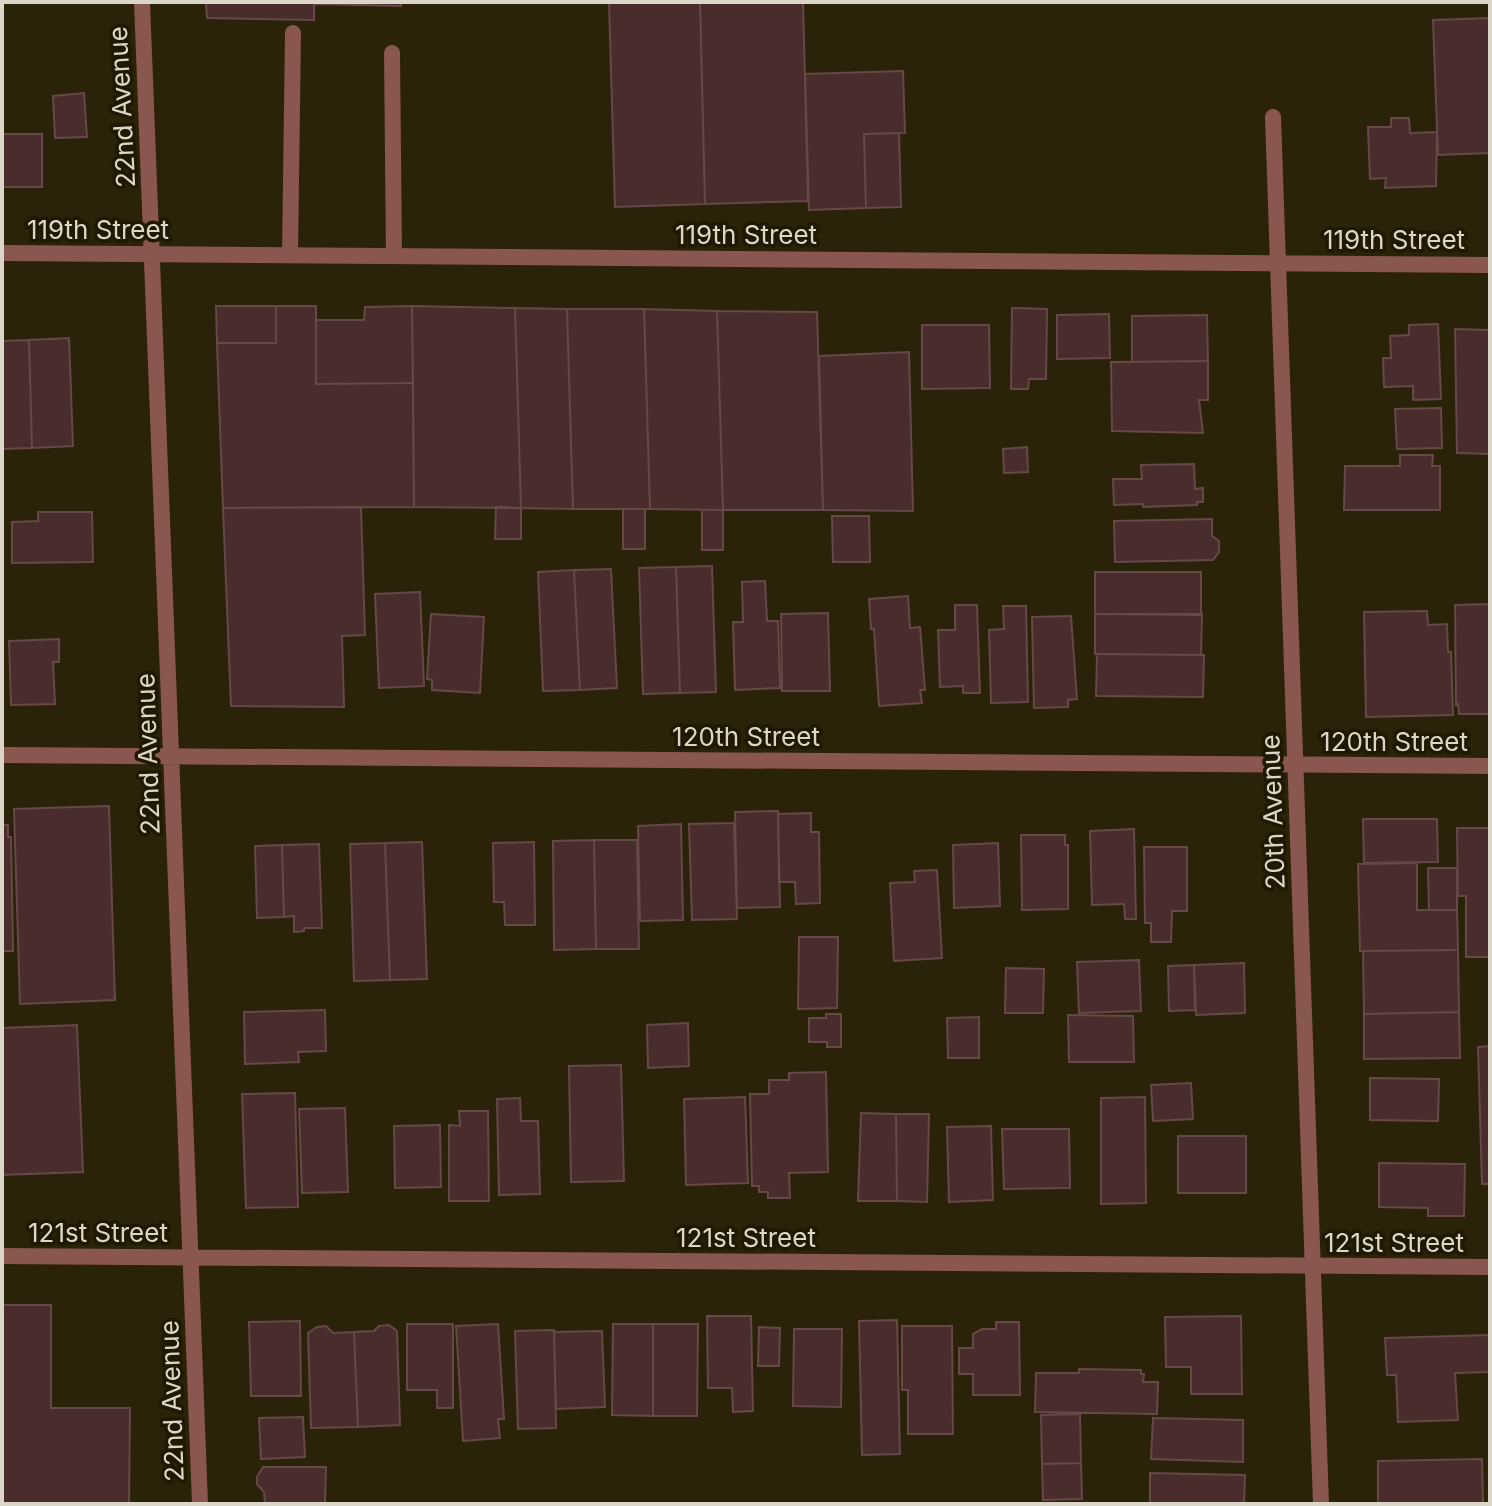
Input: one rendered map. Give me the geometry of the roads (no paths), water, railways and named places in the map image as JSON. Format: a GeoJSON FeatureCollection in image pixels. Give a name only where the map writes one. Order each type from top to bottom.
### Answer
{"type":"FeatureCollection","features":[{"type":"Feature","properties":{"kind":"street","name":"22nd Avenue"},"geometry":{"type":"LineString","coordinates":[[142,2],[200,1504]]}},
{"type":"Feature","properties":{"kind":"street"},"geometry":{"type":"LineString","coordinates":[[290,255],[293,33]]}},
{"type":"Feature","properties":{"kind":"street"},"geometry":{"type":"LineString","coordinates":[[392,53],[394,256]]}},
{"type":"Feature","properties":{"kind":"street","name":"20th Avenue"},"geometry":{"type":"LineString","coordinates":[[1273,117],[1321,1504]]}},
{"type":"Feature","properties":{"kind":"street","name":"119th Street"},"geometry":{"type":"LineString","coordinates":[[2,253],[1490,265]]}},
{"type":"Feature","properties":{"kind":"street","name":"120th Street"},"geometry":{"type":"LineString","coordinates":[[2,755],[1490,766]]}},
{"type":"Feature","properties":{"kind":"street","name":"121st Street"},"geometry":{"type":"LineString","coordinates":[[2,1256],[1490,1267]]}}]}
